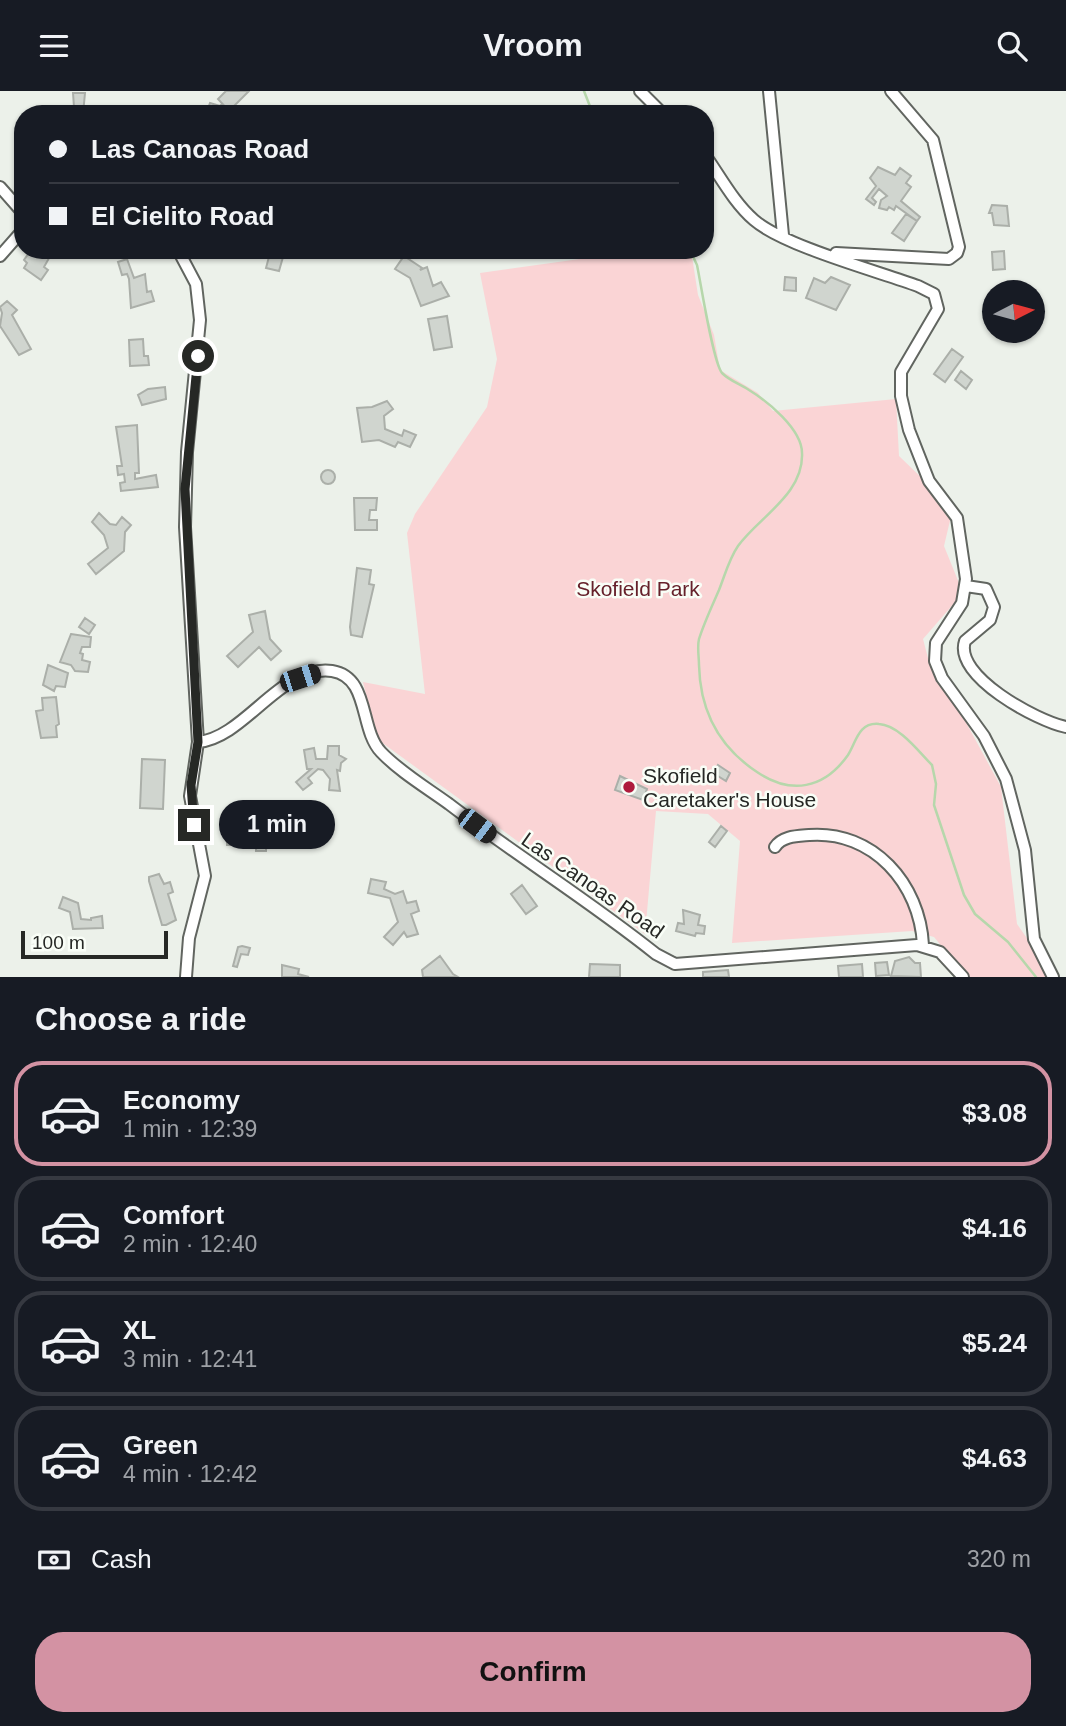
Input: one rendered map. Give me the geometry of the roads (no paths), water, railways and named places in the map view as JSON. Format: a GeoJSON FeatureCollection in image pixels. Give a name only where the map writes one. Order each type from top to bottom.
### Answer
{"type":"FeatureCollection","features":[{"type":"Feature","properties":{"kind":"street"},"geometry":{"type":"LineString","coordinates":[[640,91],[654,105]]}},
{"type":"Feature","properties":{"kind":"street"},"geometry":{"type":"LineString","coordinates":[[769,91],[783,235]]}},
{"type":"Feature","properties":{"kind":"street"},"geometry":{"type":"LineString","coordinates":[[822,253],[949,258],[957,253],[959,247],[933,141],[891,91]]}},
{"type":"Feature","properties":{"kind":"street"},"geometry":{"type":"LineString","coordinates":[[714,167],[747,213],[761,226],[822,253],[918,286],[934,294],[937,299],[935,319],[912,348],[901,372],[901,396],[912,439],[929,481],[957,518],[966,586],[962,603],[936,643],[936,667],[984,736],[1006,779],[1025,850],[1034,939],[1053,977]]}},
{"type":"Feature","properties":{"kind":"street"},"geometry":{"type":"LineString","coordinates":[[0,187],[14,203]]}},
{"type":"Feature","properties":{"kind":"street"},"geometry":{"type":"LineString","coordinates":[[0,256],[14,240]]}},
{"type":"Feature","properties":{"kind":"street"},"geometry":{"type":"LineString","coordinates":[[183,259],[196,284],[200,320],[185,489],[198,742],[190,796],[205,876],[189,938],[186,977]]}},
{"type":"Feature","properties":{"kind":"street"},"geometry":{"type":"LineString","coordinates":[[966,586],[986,589],[994,607],[990,620],[965,641],[963,656],[969,669],[1028,714],[1046,723],[1066,727]]}},
{"type":"Feature","properties":{"kind":"street","name":"Las Canoas Road"},"geometry":{"type":"LineString","coordinates":[[198,742],[218,737],[300,678],[333,671],[343,674],[355,685],[369,733],[383,754],[496,840],[656,954],[675,964],[786,953],[923,945]]}},
{"type":"Feature","properties":{"kind":"street"},"geometry":{"type":"LineString","coordinates":[[775,847],[785,838],[824,835],[867,847],[896,873],[913,898],[921,922],[923,945],[940,952],[963,977]]}},
{"type":"Feature","properties":{"kind":"waterway"},"geometry":{"type":"LineString","coordinates":[[584,91],[589,105]]}},
{"type":"Feature","properties":{"kind":"waterway"},"geometry":{"type":"LineString","coordinates":[[694,259],[711,339],[722,373],[774,408],[790,425],[802,453],[801,468],[788,493],[735,551],[699,639],[700,681],[714,726],[732,751],[757,772],[782,784],[794,786],[818,781],[839,766],[866,726],[879,724],[901,734],[932,765],[936,784],[934,805],[964,895],[975,914],[1008,942],[1036,977]]}},
{"type":"Feature","properties":{"kind":"place","name":"Skofield Caretaker's House"},"geometry":{"type":"Point","coordinates":[629,787]}},
{"type":"Feature","properties":{"kind":"park label","name":"Skofield Park"},"geometry":{"type":"Point","coordinates":[638,588]}}]}
